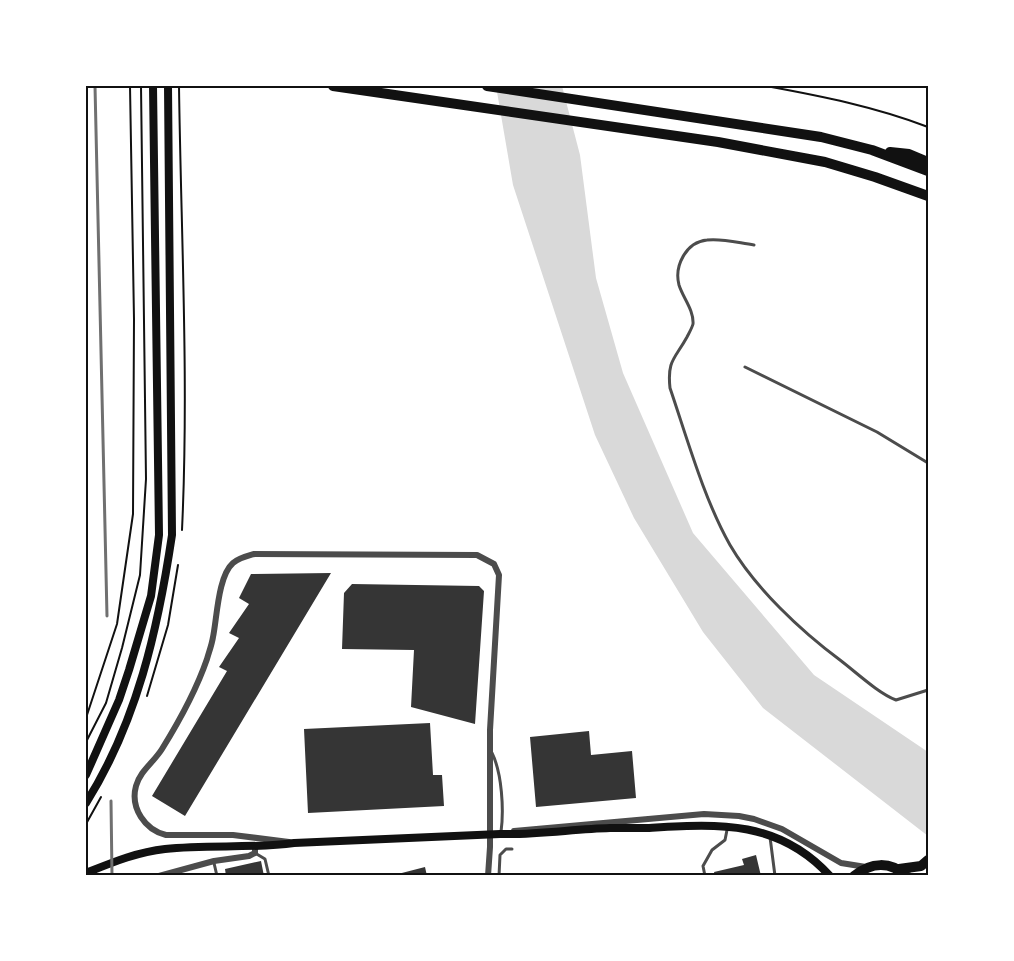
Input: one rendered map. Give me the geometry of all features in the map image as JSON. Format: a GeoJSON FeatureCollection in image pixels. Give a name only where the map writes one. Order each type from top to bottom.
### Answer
{"type":"FeatureCollection","features":[{"type":"Feature","properties":{"kind":"highway"},"geometry":{"type":"LineString","coordinates":[[333,86],[718,142],[825,162],[928,196]]}},
{"type":"Feature","properties":{"kind":"highway"},"geometry":{"type":"LineString","coordinates":[[487,86],[821,137],[872,150],[928,171]]}},
{"type":"Feature","properties":{"kind":"highway"},"geometry":{"type":"LineString","coordinates":[[872,150],[909,154],[928,162]]}},
{"type":"Feature","properties":{"kind":"highway"},"geometry":{"type":"LineString","coordinates":[[854,876],[867,867],[887,865],[903,872],[921,866],[928,860]]}},
{"type":"Feature","properties":{"kind":"main road"},"geometry":{"type":"LineString","coordinates":[[86,774],[119,700],[151,596],[159,535],[153,86]]}},
{"type":"Feature","properties":{"kind":"main road"},"geometry":{"type":"LineString","coordinates":[[86,803],[102,777],[120,738],[143,676],[162,599],[172,535],[168,86]]}},
{"type":"Feature","properties":{"kind":"main road"},"geometry":{"type":"LineString","coordinates":[[86,873],[137,854],[187,847],[255,849],[293,843],[523,834],[610,828],[728,825],[743,827],[770,836],[803,853],[830,876]]}},
{"type":"Feature","properties":{"kind":"street"},"geometry":{"type":"LineString","coordinates":[[293,843],[233,835],[166,835],[151,829],[140,816],[136,802],[135,788],[140,776],[160,752],[186,709],[202,673],[213,639],[226,572],[240,558],[254,554],[477,555],[495,564],[499,575],[490,750],[488,876]]}},
{"type":"Feature","properties":{"kind":"street"},"geometry":{"type":"LineString","coordinates":[[500,834],[564,825],[704,814],[739,816],[782,829],[841,863],[867,867]]}},
{"type":"Feature","properties":{"kind":"street"},"geometry":{"type":"LineString","coordinates":[[159,876],[213,861],[249,856],[255,849]]}},
{"type":"Feature","properties":{"kind":"lane"},"geometry":{"type":"LineString","coordinates":[[754,244],[706,240],[682,256],[677,272],[679,286],[692,313],[693,326],[668,370],[670,387],[714,512],[739,560],[773,600],[829,651],[881,693],[896,700],[928,690]]}},
{"type":"Feature","properties":{"kind":"lane"},"geometry":{"type":"LineString","coordinates":[[745,367],[877,432],[928,463]]}},
{"type":"Feature","properties":{"kind":"lane"},"geometry":{"type":"LineString","coordinates":[[490,750],[498,765],[502,822],[500,834]]}},
{"type":"Feature","properties":{"kind":"lane"},"geometry":{"type":"LineString","coordinates":[[705,876],[703,866],[712,850],[725,840],[728,825]]}},
{"type":"Feature","properties":{"kind":"lane"},"geometry":{"type":"LineString","coordinates":[[770,836],[775,876]]}},
{"type":"Feature","properties":{"kind":"lane"},"geometry":{"type":"LineString","coordinates":[[255,849],[265,859],[269,876]]}},
{"type":"Feature","properties":{"kind":"lane"},"geometry":{"type":"LineString","coordinates":[[499,876],[500,855],[506,849],[512,849]]}},
{"type":"Feature","properties":{"kind":"lane"},"geometry":{"type":"LineString","coordinates":[[213,861],[217,876]]}},
{"type":"Feature","properties":{"kind":"path"},"geometry":{"type":"LineString","coordinates":[[86,718],[117,624],[133,514],[134,319],[130,86]]}},
{"type":"Feature","properties":{"kind":"path"},"geometry":{"type":"LineString","coordinates":[[86,742],[106,703],[140,575],[146,479],[141,86]]}},
{"type":"Feature","properties":{"kind":"path"},"geometry":{"type":"LineString","coordinates":[[766,86],[846,101],[905,118],[928,128]]}},
{"type":"Feature","properties":{"kind":"path"},"geometry":{"type":"LineString","coordinates":[[86,824],[96,806]]}},
{"type":"Feature","properties":{"kind":"shaded area"},"geometry":{"type":"Polygon","coordinates":[[[496,86],[562,86],[580,155],[596,278],[623,373],[693,533],[814,675],[928,752],[928,836],[763,708],[703,632],[634,518],[595,435],[513,185],[496,86]]]}},
{"type":"Feature","properties":{"kind":"building"},"geometry":{"type":"Polygon","coordinates":[[[331,573],[185,816],[152,796],[227,671],[219,667],[239,638],[229,633],[249,604],[239,598],[251,574],[331,573]]]}},
{"type":"Feature","properties":{"kind":"building"},"geometry":{"type":"Polygon","coordinates":[[[352,584],[479,586],[484,591],[475,724],[411,707],[414,650],[342,649],[344,593],[352,584]]]}},
{"type":"Feature","properties":{"kind":"building"},"geometry":{"type":"Polygon","coordinates":[[[430,723],[433,775],[442,775],[444,806],[308,813],[304,729],[430,723]]]}},
{"type":"Feature","properties":{"kind":"building"},"geometry":{"type":"Polygon","coordinates":[[[589,731],[591,755],[632,751],[636,798],[536,807],[530,737],[589,731]]]}},
{"type":"Feature","properties":{"kind":"building"},"geometry":{"type":"Polygon","coordinates":[[[756,855],[761,876],[715,876],[714,872],[744,865],[742,859],[756,855]]]}},
{"type":"Feature","properties":{"kind":"building"},"geometry":{"type":"Polygon","coordinates":[[[261,861],[264,876],[226,876],[225,869],[261,861]]]}},
{"type":"Feature","properties":{"kind":"building"},"geometry":{"type":"Polygon","coordinates":[[[425,867],[427,876],[394,876],[394,875],[425,867]]]}},
{"type":"Feature","properties":{"kind":"railway"},"geometry":{"type":"LineString","coordinates":[[95,86],[107,616]]}},
{"type":"Feature","properties":{"kind":"railway"},"geometry":{"type":"LineString","coordinates":[[111,801],[112,876]]}}]}
